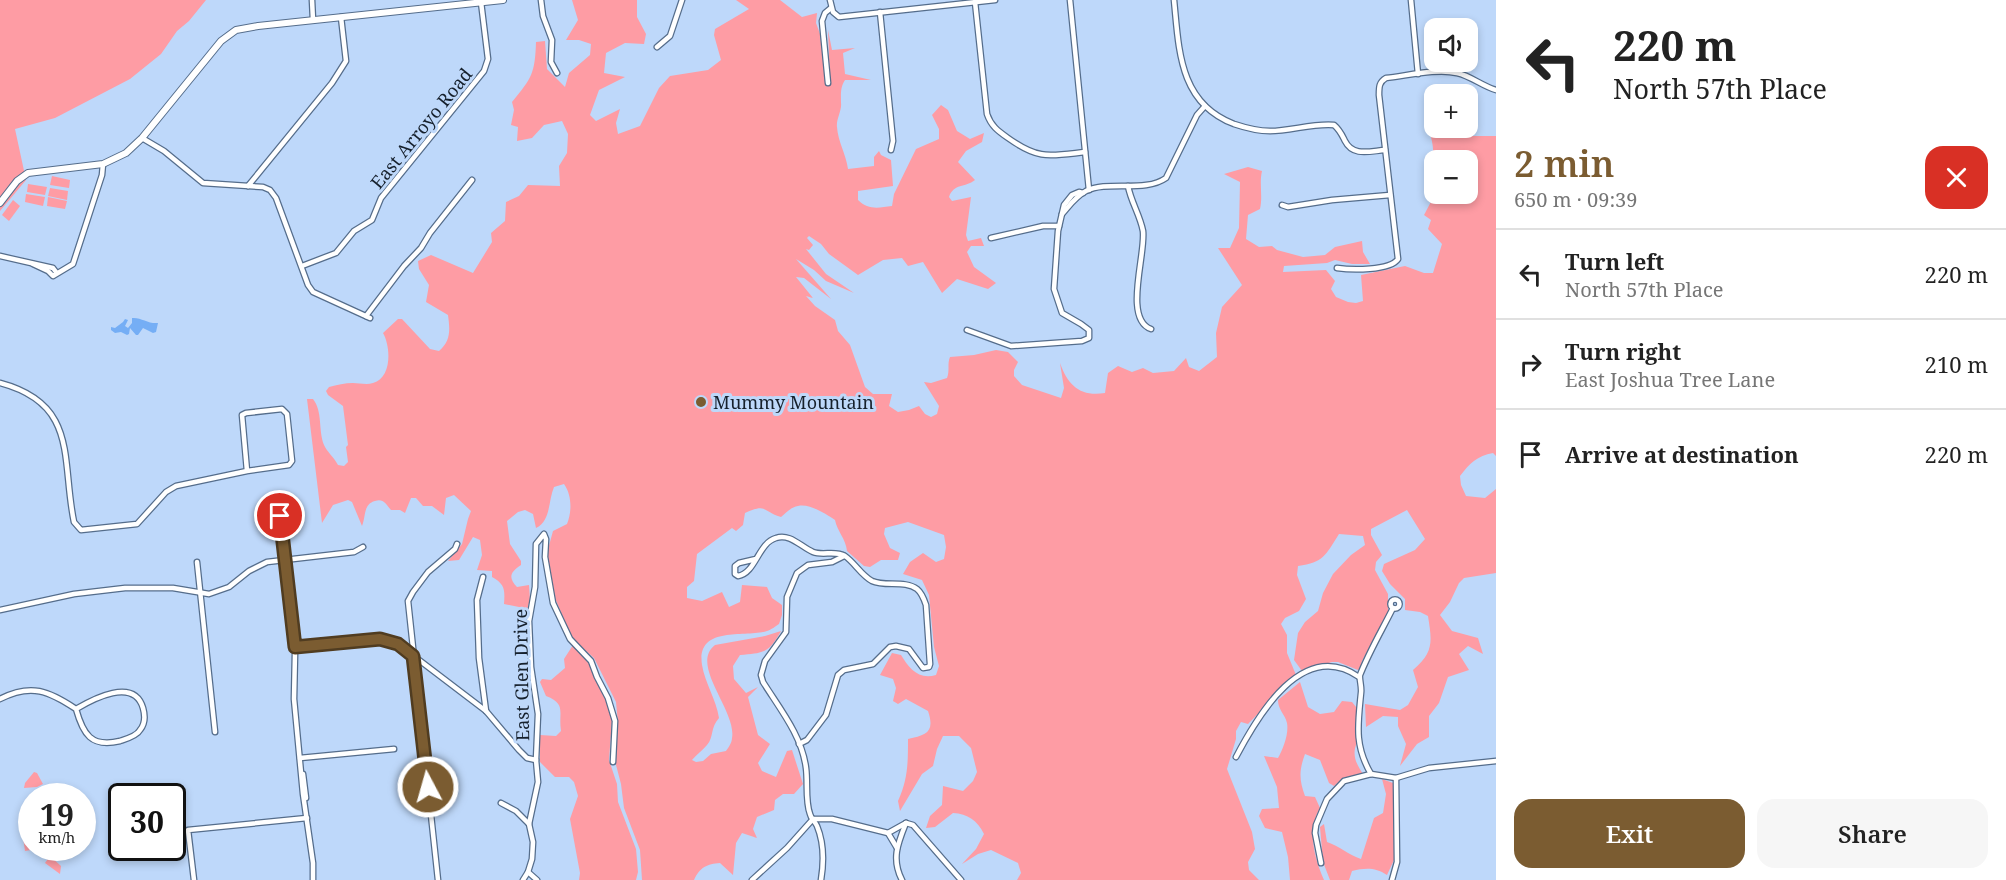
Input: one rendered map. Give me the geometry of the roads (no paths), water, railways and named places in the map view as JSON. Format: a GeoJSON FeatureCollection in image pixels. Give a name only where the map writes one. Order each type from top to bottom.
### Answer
{"type":"FeatureCollection","features":[{"type":"Feature","properties":{"kind":"street"},"geometry":{"type":"LineString","coordinates":[[312,0],[313,20]]}},
{"type":"Feature","properties":{"kind":"street"},"geometry":{"type":"LineString","coordinates":[[0,203],[14,184],[28,173],[103,164],[126,153],[142,138],[221,41],[231,32],[246,27],[503,0]]}},
{"type":"Feature","properties":{"kind":"street"},"geometry":{"type":"LineString","coordinates":[[541,0],[543,16],[552,38],[551,62],[557,73]]}},
{"type":"Feature","properties":{"kind":"street"},"geometry":{"type":"LineString","coordinates":[[657,47],[670,36],[682,0]]}},
{"type":"Feature","properties":{"kind":"street"},"geometry":{"type":"LineString","coordinates":[[830,0],[831,8],[839,16],[995,0]]}},
{"type":"Feature","properties":{"kind":"street"},"geometry":{"type":"LineString","coordinates":[[1070,0],[1089,190]]}},
{"type":"Feature","properties":{"kind":"street"},"geometry":{"type":"LineString","coordinates":[[1174,0],[1181,60],[1189,84],[1205,106],[1227,122],[1253,130],[1272,131],[1329,125],[1339,129],[1350,148],[1358,152],[1385,150]]}},
{"type":"Feature","properties":{"kind":"street"},"geometry":{"type":"LineString","coordinates":[[1411,0],[1419,74]]}},
{"type":"Feature","properties":{"kind":"street","name":"East Arroyo Road"},"geometry":{"type":"LineString","coordinates":[[302,266],[333,256],[354,231],[372,220],[381,198],[484,71],[488,59],[481,2]]}},
{"type":"Feature","properties":{"kind":"street"},"geometry":{"type":"LineString","coordinates":[[975,2],[987,114],[992,125],[1025,150],[1036,154],[1048,156],[1085,152]]}},
{"type":"Feature","properties":{"kind":"street"},"geometry":{"type":"LineString","coordinates":[[828,83],[822,21],[825,13],[831,8]]}},
{"type":"Feature","properties":{"kind":"street"},"geometry":{"type":"LineString","coordinates":[[880,12],[893,141],[891,150]]}},
{"type":"Feature","properties":{"kind":"street"},"geometry":{"type":"LineString","coordinates":[[248,186],[332,83],[346,61],[341,17]]}},
{"type":"Feature","properties":{"kind":"street"},"geometry":{"type":"LineString","coordinates":[[1337,268],[1362,269],[1387,266],[1398,259],[1378,86],[1382,80],[1419,74],[1456,72],[1496,90]]}},
{"type":"Feature","properties":{"kind":"street"},"geometry":{"type":"LineString","coordinates":[[967,330],[1011,346],[1082,341],[1089,338],[1089,330],[1062,313],[1056,300],[1054,281],[1059,226],[1064,205],[1072,195],[1079,192],[1152,183],[1166,178],[1197,115],[1205,106]]}},
{"type":"Feature","properties":{"kind":"street"},"geometry":{"type":"LineString","coordinates":[[142,138],[164,151],[203,183],[263,187],[274,194],[313,292],[368,317],[404,266],[421,248],[472,180]]}},
{"type":"Feature","properties":{"kind":"street"},"geometry":{"type":"LineString","coordinates":[[0,256],[53,268],[54,274],[73,264],[102,175],[103,164]]}},
{"type":"Feature","properties":{"kind":"street"},"geometry":{"type":"LineString","coordinates":[[1128,186],[1143,235],[1138,282],[1138,312],[1140,320],[1151,329]]}},
{"type":"Feature","properties":{"kind":"street"},"geometry":{"type":"LineString","coordinates":[[1282,205],[1288,207],[1332,200],[1390,195]]}},
{"type":"Feature","properties":{"kind":"street"},"geometry":{"type":"LineString","coordinates":[[991,238],[1043,226],[1059,226]]}},
{"type":"Feature","properties":{"kind":"street"},"geometry":{"type":"LineString","coordinates":[[0,383],[34,398],[55,419],[63,438],[74,522],[81,530],[136,524],[166,492],[176,486],[291,464],[285,410],[242,415],[247,471]]}},
{"type":"Feature","properties":{"kind":"street"},"geometry":{"type":"LineString","coordinates":[[280,516],[295,647],[294,699],[300,758],[306,786],[305,801],[313,880]]}},
{"type":"Feature","properties":{"kind":"street","name":"East Glen Drive"},"geometry":{"type":"LineString","coordinates":[[528,872],[532,859],[533,842],[529,824],[538,782],[536,760],[538,714],[531,668],[529,621],[535,587],[536,544],[544,534],[552,603],[570,639],[591,661],[608,698],[615,721],[613,762]]}},
{"type":"Feature","properties":{"kind":"street"},"geometry":{"type":"LineString","coordinates":[[756,559],[739,563],[735,566],[735,574],[738,576],[745,574],[756,559],[767,542],[782,537],[797,542],[816,553],[844,555],[871,580],[912,586],[921,593],[926,605],[929,668],[923,668],[909,649],[896,646],[890,647],[873,663],[844,670],[838,675],[826,715],[807,740],[799,744]]}},
{"type":"Feature","properties":{"kind":"street"},"geometry":{"type":"LineString","coordinates":[[438,880],[408,607],[410,596],[428,572],[455,549],[457,544]]}},
{"type":"Feature","properties":{"kind":"street"},"geometry":{"type":"LineString","coordinates":[[0,610],[74,594],[125,588],[173,588],[209,594],[229,587],[259,565],[354,552],[363,547]]}},
{"type":"Feature","properties":{"kind":"street"},"geometry":{"type":"LineString","coordinates":[[821,880],[824,863],[823,850],[818,826],[809,812],[806,766],[792,728],[763,682],[763,669],[765,661],[786,632],[787,597],[800,569],[808,565],[838,560],[844,555]]}},
{"type":"Feature","properties":{"kind":"street"},"geometry":{"type":"LineString","coordinates":[[197,562],[215,732]]}},
{"type":"Feature","properties":{"kind":"street"},"geometry":{"type":"LineString","coordinates":[[483,577],[477,600],[479,658],[486,711]]}},
{"type":"Feature","properties":{"kind":"street"},"geometry":{"type":"LineString","coordinates":[[1371,774],[1363,759],[1358,741],[1361,690],[1359,677],[1393,608]]}},
{"type":"Feature","properties":{"kind":"street"},"geometry":{"type":"LineString","coordinates":[[295,647],[380,639],[398,644],[486,711],[527,758],[536,760]]}},
{"type":"Feature","properties":{"kind":"street"},"geometry":{"type":"LineString","coordinates":[[1236,757],[1264,709],[1278,693],[1299,676],[1333,665],[1359,677]]}},
{"type":"Feature","properties":{"kind":"street"},"geometry":{"type":"LineString","coordinates":[[0,699],[19,690],[37,689],[58,697],[76,709],[81,726],[92,740],[106,743],[140,732],[144,714],[141,703],[135,695],[127,693],[109,693],[76,709]]}},
{"type":"Feature","properties":{"kind":"street"},"geometry":{"type":"LineString","coordinates":[[300,758],[394,749]]}},
{"type":"Feature","properties":{"kind":"street"},"geometry":{"type":"LineString","coordinates":[[1321,863],[1315,832],[1327,799],[1344,781],[1371,774],[1396,778],[1429,768],[1496,761]]}},
{"type":"Feature","properties":{"kind":"street"},"geometry":{"type":"LineString","coordinates":[[1392,880],[1397,862],[1396,778]]}},
{"type":"Feature","properties":{"kind":"street"},"geometry":{"type":"LineString","coordinates":[[501,803],[516,812],[529,824]]}},
{"type":"Feature","properties":{"kind":"street"},"geometry":{"type":"LineString","coordinates":[[194,880],[188,830],[307,818]]}},
{"type":"Feature","properties":{"kind":"street"},"geometry":{"type":"LineString","coordinates":[[752,880],[787,848],[813,819],[832,819],[888,833],[906,823],[913,825],[961,880]]}},
{"type":"Feature","properties":{"kind":"street"},"geometry":{"type":"LineString","coordinates":[[902,880],[896,867],[897,848],[906,823]]}},
{"type":"Feature","properties":{"kind":"street"},"geometry":{"type":"LineString","coordinates":[[888,833],[897,848]]}},
{"type":"Feature","properties":{"kind":"street"},"geometry":{"type":"LineString","coordinates":[[523,880],[528,872],[537,880]]}},
{"type":"Feature","properties":{"kind":"water"},"geometry":{"type":"Polygon","coordinates":[[[132,318],[158,323],[156,332],[153,333],[143,328],[136,335],[130,328],[127,335],[111,330],[111,327],[115,328],[125,319],[128,320],[125,326],[128,328],[132,323],[132,318]]]}},
{"type":"Feature","properties":{"kind":"place","name":"Mummy Mountain"},"geometry":{"type":"Point","coordinates":[701,402]}}]}
